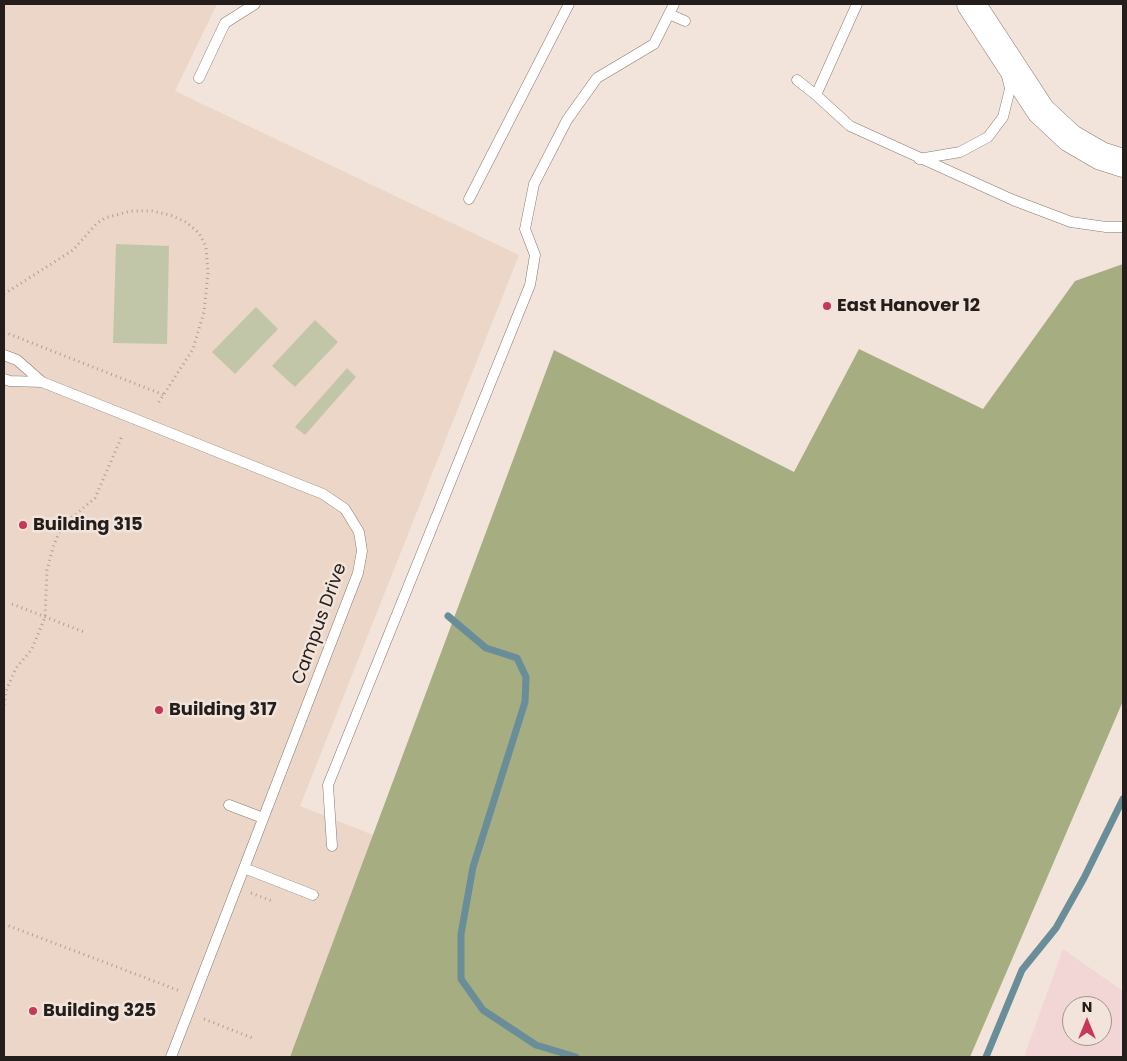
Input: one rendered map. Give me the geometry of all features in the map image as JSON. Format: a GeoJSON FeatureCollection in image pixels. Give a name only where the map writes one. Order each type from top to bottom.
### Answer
{"type":"FeatureCollection","features":[{"type":"Feature","properties":{"kind":"main road"},"geometry":{"type":"LineString","coordinates":[[971,4],[1041,111],[1070,138],[1101,156],[1123,163]]}},
{"type":"Feature","properties":{"kind":"lane"},"geometry":{"type":"LineString","coordinates":[[199,78],[225,23],[255,4]]}},
{"type":"Feature","properties":{"kind":"lane"},"geometry":{"type":"LineString","coordinates":[[469,199],[569,4]]}},
{"type":"Feature","properties":{"kind":"lane"},"geometry":{"type":"LineString","coordinates":[[332,846],[328,785],[530,285],[535,255],[525,229],[534,184],[567,120],[597,78],[654,44],[674,4]]}},
{"type":"Feature","properties":{"kind":"lane"},"geometry":{"type":"LineString","coordinates":[[816,95],[857,4]]}},
{"type":"Feature","properties":{"kind":"lane"},"geometry":{"type":"LineString","coordinates":[[669,14],[685,20]]}},
{"type":"Feature","properties":{"kind":"lane"},"geometry":{"type":"LineString","coordinates":[[919,159],[960,152],[988,137],[1004,117],[1010,89],[1001,51]]}},
{"type":"Feature","properties":{"kind":"lane"},"geometry":{"type":"LineString","coordinates":[[797,80],[850,126],[919,159],[1013,200],[1071,222],[1106,227],[1123,227]]}},
{"type":"Feature","properties":{"kind":"lane","name":"Campus Drive"},"geometry":{"type":"LineString","coordinates":[[4,355],[17,360],[42,382],[323,494],[345,509],[359,532],[362,551],[358,572],[171,1057]]}},
{"type":"Feature","properties":{"kind":"lane","name":"Campus Drive"},"geometry":{"type":"LineString","coordinates":[[4,379],[10,381],[42,382]]}},
{"type":"Feature","properties":{"kind":"lane"},"geometry":{"type":"LineString","coordinates":[[229,805],[263,818]]}},
{"type":"Feature","properties":{"kind":"lane"},"geometry":{"type":"LineString","coordinates":[[244,868],[313,895]]}},
{"type":"Feature","properties":{"kind":"path"},"geometry":{"type":"LineString","coordinates":[[4,294],[73,250],[97,223],[105,218],[131,211],[152,211],[170,215],[186,222],[199,233],[206,247],[208,273],[204,312],[193,349],[157,405]]}},
{"type":"Feature","properties":{"kind":"path"},"geometry":{"type":"LineString","coordinates":[[4,332],[164,396]]}},
{"type":"Feature","properties":{"kind":"path"},"geometry":{"type":"LineString","coordinates":[[4,705],[6,691],[16,668],[32,649],[44,617],[47,570],[54,544],[63,524],[95,498],[122,436]]}},
{"type":"Feature","properties":{"kind":"path"},"geometry":{"type":"LineString","coordinates":[[12,604],[84,632]]}},
{"type":"Feature","properties":{"kind":"path"},"geometry":{"type":"LineString","coordinates":[[250,893],[272,902]]}},
{"type":"Feature","properties":{"kind":"path"},"geometry":{"type":"LineString","coordinates":[[4,924],[180,991]]}},
{"type":"Feature","properties":{"kind":"path"},"geometry":{"type":"LineString","coordinates":[[201,1017],[255,1039]]}},
{"type":"Feature","properties":{"kind":"shaded area"},"geometry":{"type":"Polygon","coordinates":[[[4,4],[217,4],[175,91],[519,255],[300,806],[932,1057],[4,1057],[4,4]]]}},
{"type":"Feature","properties":{"kind":"shaded area"},"geometry":{"type":"Polygon","coordinates":[[[1063,949],[1123,991],[1123,1057],[1024,1057],[1063,949]]]}},
{"type":"Feature","properties":{"kind":"green space"},"geometry":{"type":"Polygon","coordinates":[[[116,244],[169,246],[167,344],[113,343],[116,244]]]}},
{"type":"Feature","properties":{"kind":"green space"},"geometry":{"type":"Polygon","coordinates":[[[1123,264],[1123,701],[970,1057],[290,1057],[554,350],[794,472],[859,349],[983,409],[1075,281],[1123,264]]]}},
{"type":"Feature","properties":{"kind":"green space"},"geometry":{"type":"Polygon","coordinates":[[[256,307],[278,329],[235,374],[212,352],[256,307]]]}},
{"type":"Feature","properties":{"kind":"green space"},"geometry":{"type":"Polygon","coordinates":[[[315,320],[338,342],[295,387],[272,366],[315,320]]]}},
{"type":"Feature","properties":{"kind":"green space"},"geometry":{"type":"Polygon","coordinates":[[[347,368],[356,377],[305,435],[295,427],[347,368]]]}},
{"type":"Feature","properties":{"kind":"waterway"},"geometry":{"type":"LineString","coordinates":[[448,616],[486,648],[517,658],[526,677],[525,702],[473,867],[461,934],[461,979],[483,1010],[536,1045],[576,1057]]}},
{"type":"Feature","properties":{"kind":"waterway"},"geometry":{"type":"LineString","coordinates":[[986,1057],[1022,970],[1056,928],[1084,878],[1123,799]]}},
{"type":"Feature","properties":{"kind":"place","name":"East Hanover 12"},"geometry":{"type":"Point","coordinates":[827,306]}},
{"type":"Feature","properties":{"kind":"place","name":"Building 315"},"geometry":{"type":"Point","coordinates":[23,525]}},
{"type":"Feature","properties":{"kind":"place","name":"Building 317"},"geometry":{"type":"Point","coordinates":[159,710]}},
{"type":"Feature","properties":{"kind":"place","name":"Building 325"},"geometry":{"type":"Point","coordinates":[33,1011]}}]}
